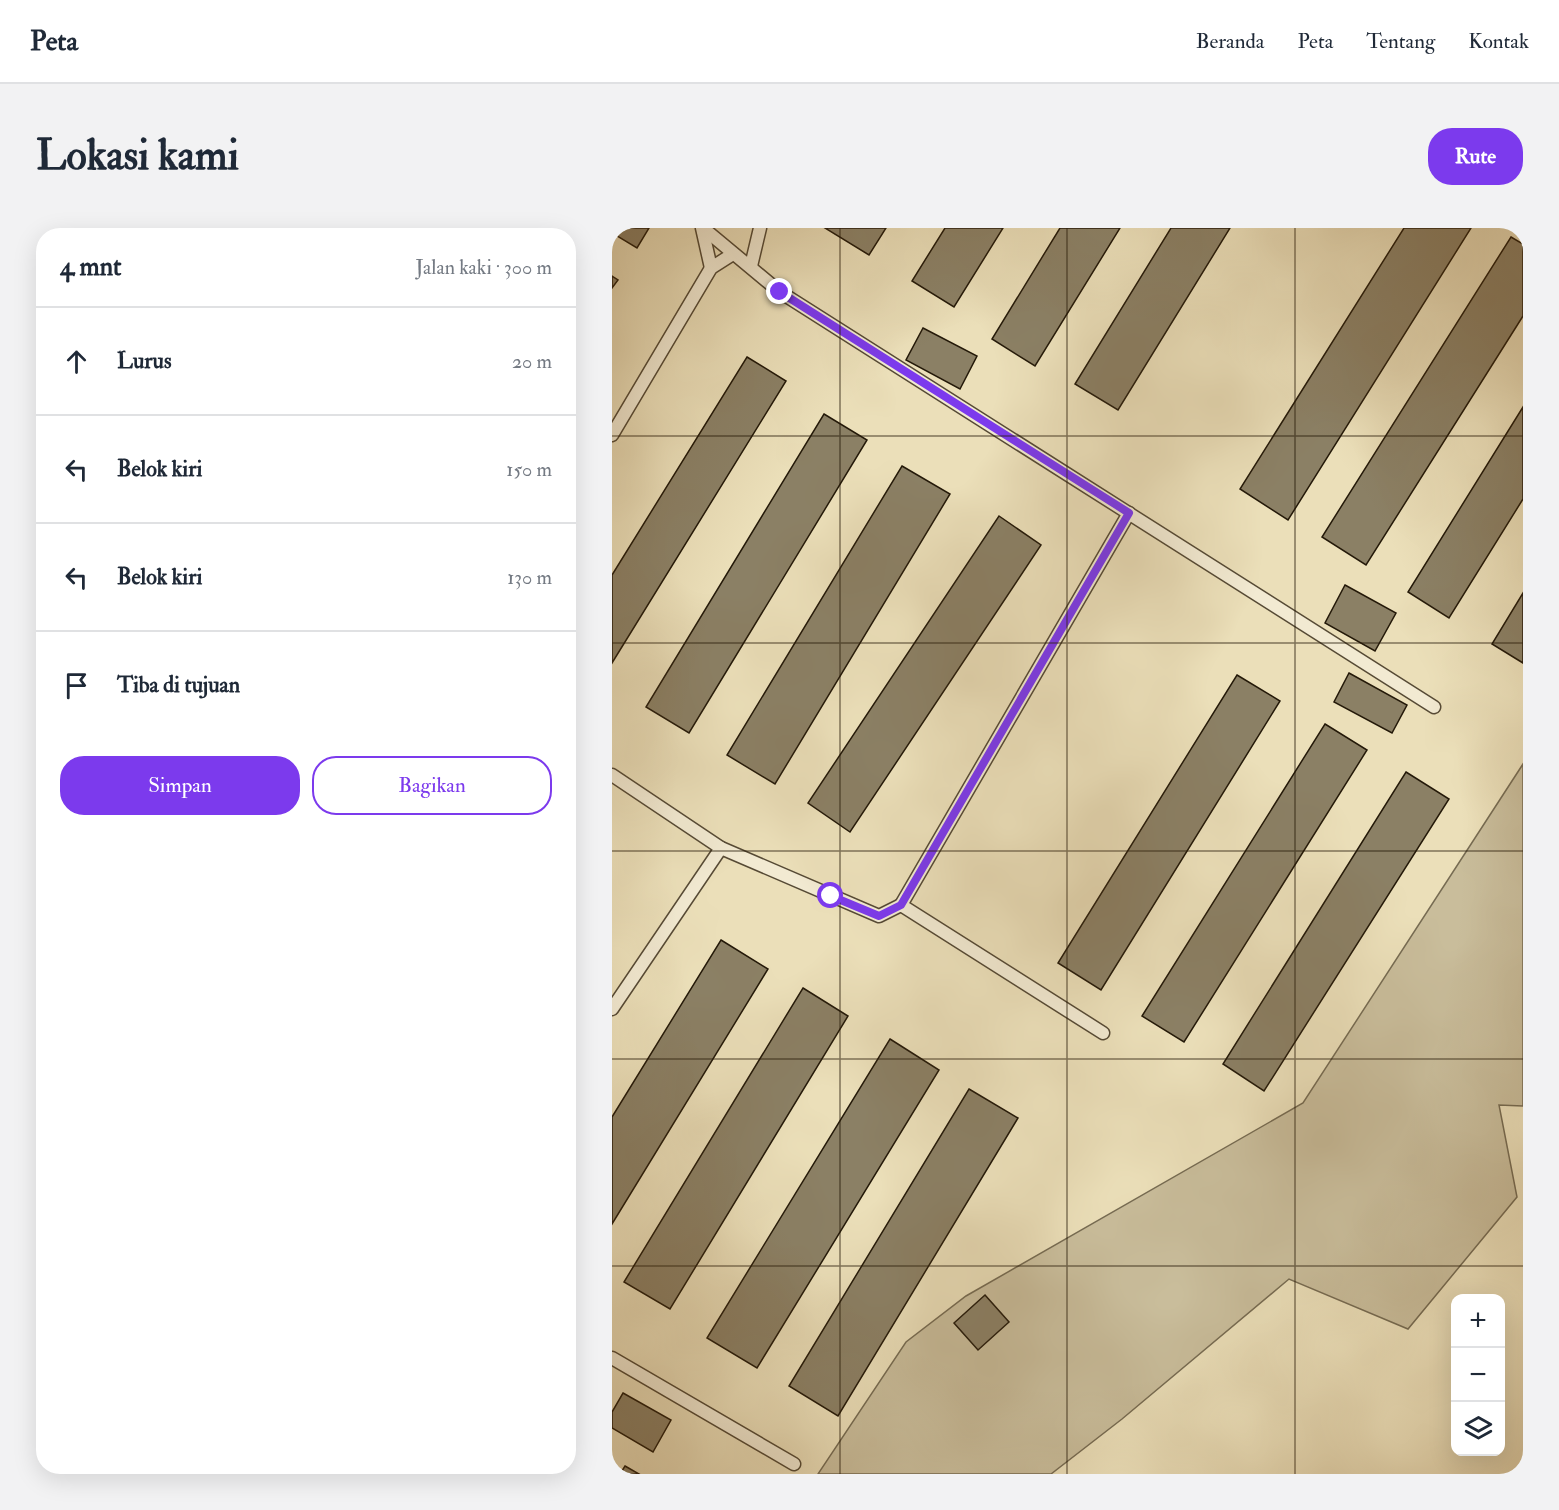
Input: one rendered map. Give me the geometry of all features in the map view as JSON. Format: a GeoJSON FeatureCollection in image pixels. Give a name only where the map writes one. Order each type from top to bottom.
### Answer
{"type":"FeatureCollection","features":[{"type":"Feature","properties":{"kind":"lane"},"geometry":{"type":"LineString","coordinates":[[703,228],[780,292],[1434,707]]}},
{"type":"Feature","properties":{"kind":"lane"},"geometry":{"type":"LineString","coordinates":[[703,228],[711,268]]}},
{"type":"Feature","properties":{"kind":"lane"},"geometry":{"type":"LineString","coordinates":[[751,266],[760,228]]}},
{"type":"Feature","properties":{"kind":"lane"},"geometry":{"type":"LineString","coordinates":[[612,435],[711,268],[733,254]]}},
{"type":"Feature","properties":{"kind":"lane"},"geometry":{"type":"LineString","coordinates":[[612,775],[721,848],[879,916],[901,905],[1129,513]]}},
{"type":"Feature","properties":{"kind":"lane"},"geometry":{"type":"LineString","coordinates":[[612,1009],[721,848]]}},
{"type":"Feature","properties":{"kind":"lane"},"geometry":{"type":"LineString","coordinates":[[901,905],[1102,1034]]}},
{"type":"Feature","properties":{"kind":"lane"},"geometry":{"type":"LineString","coordinates":[[612,1358],[794,1464]]}},
{"type":"Feature","properties":{"kind":"shaded area"},"geometry":{"type":"Polygon","coordinates":[[[1523,764],[1523,1106],[1499,1105],[1517,1197],[1408,1329],[1289,1279],[1122,1419],[1051,1474],[818,1474],[906,1342],[966,1296],[1303,1103],[1523,764]]]}},
{"type":"Feature","properties":{"kind":"building"},"geometry":{"type":"Polygon","coordinates":[[[612,228],[649,228],[637,248],[612,233],[612,228]]]}},
{"type":"Feature","properties":{"kind":"building"},"geometry":{"type":"Polygon","coordinates":[[[825,228],[886,228],[869,255],[825,228]]]}},
{"type":"Feature","properties":{"kind":"building"},"geometry":{"type":"Polygon","coordinates":[[[945,228],[1003,228],[954,307],[912,281],[945,228]]]}},
{"type":"Feature","properties":{"kind":"building"},"geometry":{"type":"Polygon","coordinates":[[[1060,228],[1120,228],[1035,366],[992,339],[1060,228]]]}},
{"type":"Feature","properties":{"kind":"building"},"geometry":{"type":"Polygon","coordinates":[[[1171,228],[1230,228],[1118,410],[1075,384],[1171,228]]]}},
{"type":"Feature","properties":{"kind":"building"},"geometry":{"type":"Polygon","coordinates":[[[1404,228],[1471,228],[1288,520],[1240,489],[1404,228]]]}},
{"type":"Feature","properties":{"kind":"building"},"geometry":{"type":"Polygon","coordinates":[[[1511,237],[1523,244],[1523,316],[1366,565],[1322,537],[1511,237]]]}},
{"type":"Feature","properties":{"kind":"building"},"geometry":{"type":"Polygon","coordinates":[[[612,276],[618,280],[612,288],[612,276]]]}},
{"type":"Feature","properties":{"kind":"building"},"geometry":{"type":"Polygon","coordinates":[[[923,328],[977,356],[960,389],[906,360],[923,328]]]}},
{"type":"Feature","properties":{"kind":"building"},"geometry":{"type":"Polygon","coordinates":[[[747,357],[786,381],[612,663],[612,575],[747,357]]]}},
{"type":"Feature","properties":{"kind":"building"},"geometry":{"type":"Polygon","coordinates":[[[1523,407],[1523,499],[1449,618],[1408,592],[1523,407]]]}},
{"type":"Feature","properties":{"kind":"building"},"geometry":{"type":"Polygon","coordinates":[[[824,414],[867,440],[689,733],[646,707],[824,414]]]}},
{"type":"Feature","properties":{"kind":"building"},"geometry":{"type":"Polygon","coordinates":[[[902,466],[950,494],[775,784],[727,755],[902,466]]]}},
{"type":"Feature","properties":{"kind":"building"},"geometry":{"type":"Polygon","coordinates":[[[999,516],[1041,545],[850,832],[808,803],[999,516]]]}},
{"type":"Feature","properties":{"kind":"building"},"geometry":{"type":"Polygon","coordinates":[[[1345,585],[1396,613],[1375,651],[1325,623],[1345,585]]]}},
{"type":"Feature","properties":{"kind":"building"},"geometry":{"type":"Polygon","coordinates":[[[1523,593],[1523,663],[1492,644],[1523,593]]]}},
{"type":"Feature","properties":{"kind":"building"},"geometry":{"type":"Polygon","coordinates":[[[1349,673],[1407,705],[1392,733],[1334,702],[1349,673]]]}},
{"type":"Feature","properties":{"kind":"building"},"geometry":{"type":"Polygon","coordinates":[[[1237,675],[1280,701],[1101,990],[1058,963],[1237,675]]]}},
{"type":"Feature","properties":{"kind":"building"},"geometry":{"type":"Polygon","coordinates":[[[1325,724],[1367,750],[1184,1042],[1142,1016],[1325,724]]]}},
{"type":"Feature","properties":{"kind":"building"},"geometry":{"type":"Polygon","coordinates":[[[1406,772],[1449,799],[1264,1091],[1223,1064],[1406,772]]]}},
{"type":"Feature","properties":{"kind":"building"},"geometry":{"type":"Polygon","coordinates":[[[721,940],[768,969],[612,1224],[612,1117],[721,940]]]}},
{"type":"Feature","properties":{"kind":"building"},"geometry":{"type":"Polygon","coordinates":[[[803,988],[848,1016],[670,1309],[624,1282],[803,988]]]}},
{"type":"Feature","properties":{"kind":"building"},"geometry":{"type":"Polygon","coordinates":[[[890,1039],[939,1070],[757,1368],[707,1338],[890,1039]]]}},
{"type":"Feature","properties":{"kind":"building"},"geometry":{"type":"Polygon","coordinates":[[[969,1089],[1018,1118],[838,1416],[789,1386],[969,1089]]]}},
{"type":"Feature","properties":{"kind":"building"},"geometry":{"type":"Polygon","coordinates":[[[985,1295],[1009,1322],[978,1350],[954,1323],[985,1295]]]}},
{"type":"Feature","properties":{"kind":"building"},"geometry":{"type":"Polygon","coordinates":[[[623,1393],[671,1420],[653,1452],[612,1428],[612,1412],[623,1393]]]}},
{"type":"Feature","properties":{"kind":"building"},"geometry":{"type":"Polygon","coordinates":[[[625,1466],[639,1474],[620,1474],[625,1466]]]}},
{"type":"Feature","properties":{"kind":"route"},"geometry":{"type":"LineString","coordinates":[[780,292],[1129,513],[901,905],[879,916],[831,896]]}}]}
